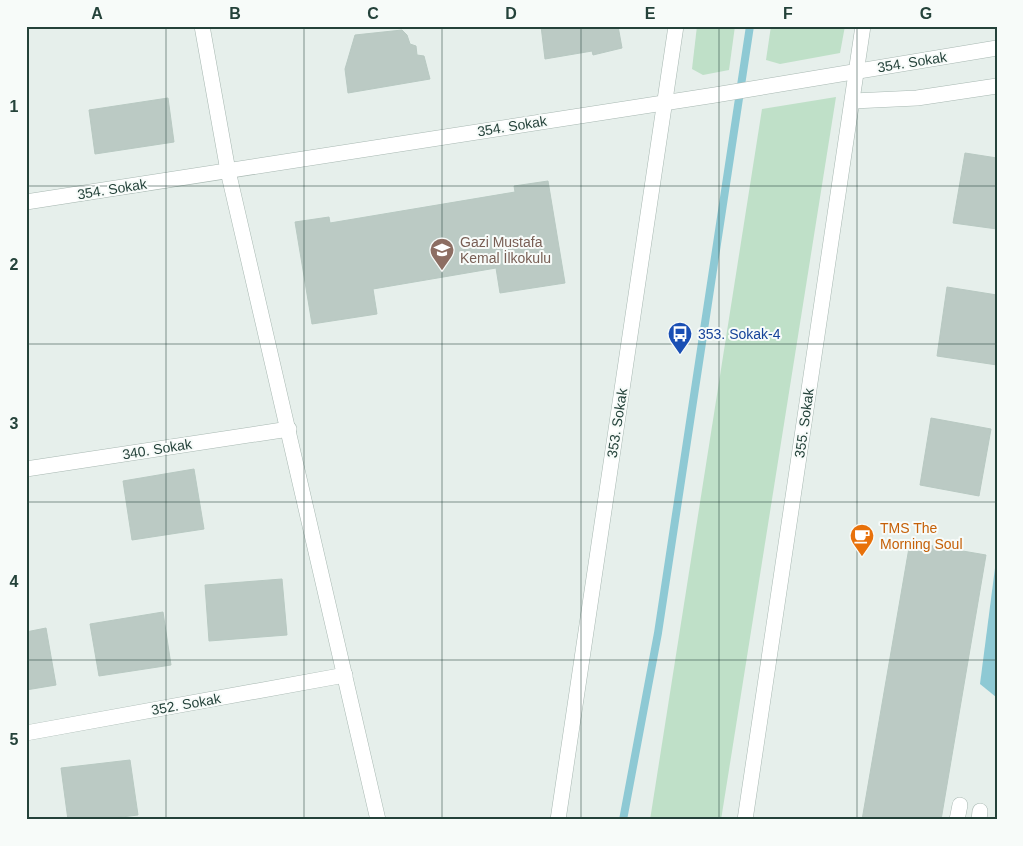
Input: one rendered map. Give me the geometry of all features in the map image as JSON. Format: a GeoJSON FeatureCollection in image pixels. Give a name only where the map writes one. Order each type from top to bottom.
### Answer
{"type":"FeatureCollection","features":[{"type":"Feature","properties":{"kind":"street"},"geometry":{"type":"LineString","coordinates":[[202,26],[228,171],[378,820]]}},
{"type":"Feature","properties":{"kind":"street","name":"353. Sokak"},"geometry":{"type":"LineString","coordinates":[[558,820],[676,26]]}},
{"type":"Feature","properties":{"kind":"street","name":"355. Sokak"},"geometry":{"type":"LineString","coordinates":[[745,820],[863,26]]}},
{"type":"Feature","properties":{"kind":"street","name":"354. Sokak"},"geometry":{"type":"LineString","coordinates":[[26,202],[715,95],[997,48]]}},
{"type":"Feature","properties":{"kind":"street"},"geometry":{"type":"LineString","coordinates":[[853,101],[917,98],[997,86]]}},
{"type":"Feature","properties":{"kind":"street","name":"340. Sokak"},"geometry":{"type":"LineString","coordinates":[[26,469],[289,429]]}},
{"type":"Feature","properties":{"kind":"street","name":"352. Sokak"},"geometry":{"type":"LineString","coordinates":[[26,733],[345,675]]}},
{"type":"Feature","properties":{"kind":"green space"},"geometry":{"type":"Polygon","coordinates":[[[697,26],[735,26],[729,70],[703,75],[692,69],[697,26]]]}},
{"type":"Feature","properties":{"kind":"green space"},"geometry":{"type":"Polygon","coordinates":[[[771,26],[845,26],[840,53],[780,64],[766,60],[771,26]]]}},
{"type":"Feature","properties":{"kind":"green space"},"geometry":{"type":"Polygon","coordinates":[[[836,97],[721,820],[650,820],[762,109],[836,97]]]}},
{"type":"Feature","properties":{"kind":"water"},"geometry":{"type":"Polygon","coordinates":[[[995,568],[997,568],[996,697],[980,684],[995,568]]]}},
{"type":"Feature","properties":{"kind":"building"},"geometry":{"type":"Polygon","coordinates":[[[541,26],[618,26],[622,48],[593,55],[592,51],[545,59],[541,26]]]}},
{"type":"Feature","properties":{"kind":"building"},"geometry":{"type":"Polygon","coordinates":[[[402,30],[407,35],[410,44],[416,46],[417,55],[424,56],[430,79],[348,93],[345,69],[355,35],[402,30]]]}},
{"type":"Feature","properties":{"kind":"building"},"geometry":{"type":"Polygon","coordinates":[[[168,98],[174,142],[95,154],[89,110],[168,98]]]}},
{"type":"Feature","properties":{"kind":"building"},"geometry":{"type":"Polygon","coordinates":[[[965,153],[997,158],[997,229],[953,223],[965,153]]]}},
{"type":"Feature","properties":{"kind":"building"},"geometry":{"type":"Polygon","coordinates":[[[548,181],[565,283],[500,293],[496,268],[373,289],[377,314],[312,324],[295,222],[329,217],[330,223],[515,192],[514,186],[548,181]]]}},
{"type":"Feature","properties":{"kind":"building"},"geometry":{"type":"Polygon","coordinates":[[[947,287],[997,295],[997,365],[937,356],[947,287]]]}},
{"type":"Feature","properties":{"kind":"building"},"geometry":{"type":"Polygon","coordinates":[[[931,418],[991,429],[979,496],[920,485],[931,418]]]}},
{"type":"Feature","properties":{"kind":"building"},"geometry":{"type":"Polygon","coordinates":[[[194,469],[204,529],[132,540],[123,481],[194,469]]]}},
{"type":"Feature","properties":{"kind":"building"},"geometry":{"type":"Polygon","coordinates":[[[910,542],[986,555],[941,820],[862,820],[910,542]]]}},
{"type":"Feature","properties":{"kind":"building"},"geometry":{"type":"Polygon","coordinates":[[[282,579],[287,635],[209,641],[205,585],[282,579]]]}},
{"type":"Feature","properties":{"kind":"building"},"geometry":{"type":"Polygon","coordinates":[[[163,612],[171,665],[99,676],[90,624],[163,612]]]}},
{"type":"Feature","properties":{"kind":"building"},"geometry":{"type":"Polygon","coordinates":[[[46,628],[56,685],[26,690],[26,632],[46,628]]]}},
{"type":"Feature","properties":{"kind":"building"},"geometry":{"type":"Polygon","coordinates":[[[130,760],[138,815],[97,820],[68,820],[61,768],[130,760]]]}},
{"type":"Feature","properties":{"kind":"waterway"},"geometry":{"type":"LineString","coordinates":[[623,820],[658,633],[750,26]]}},
{"type":"Feature","properties":{"kind":"place","name":"Gazi Mustafa Kemal İlkokulu"},"geometry":{"type":"Point","coordinates":[442,271]}},
{"type":"Feature","properties":{"kind":"place","name":"353. Sokak-4"},"geometry":{"type":"Point","coordinates":[680,355]}},
{"type":"Feature","properties":{"kind":"place","name":"TMS The Morning Soul"},"geometry":{"type":"Point","coordinates":[862,557]}}]}
